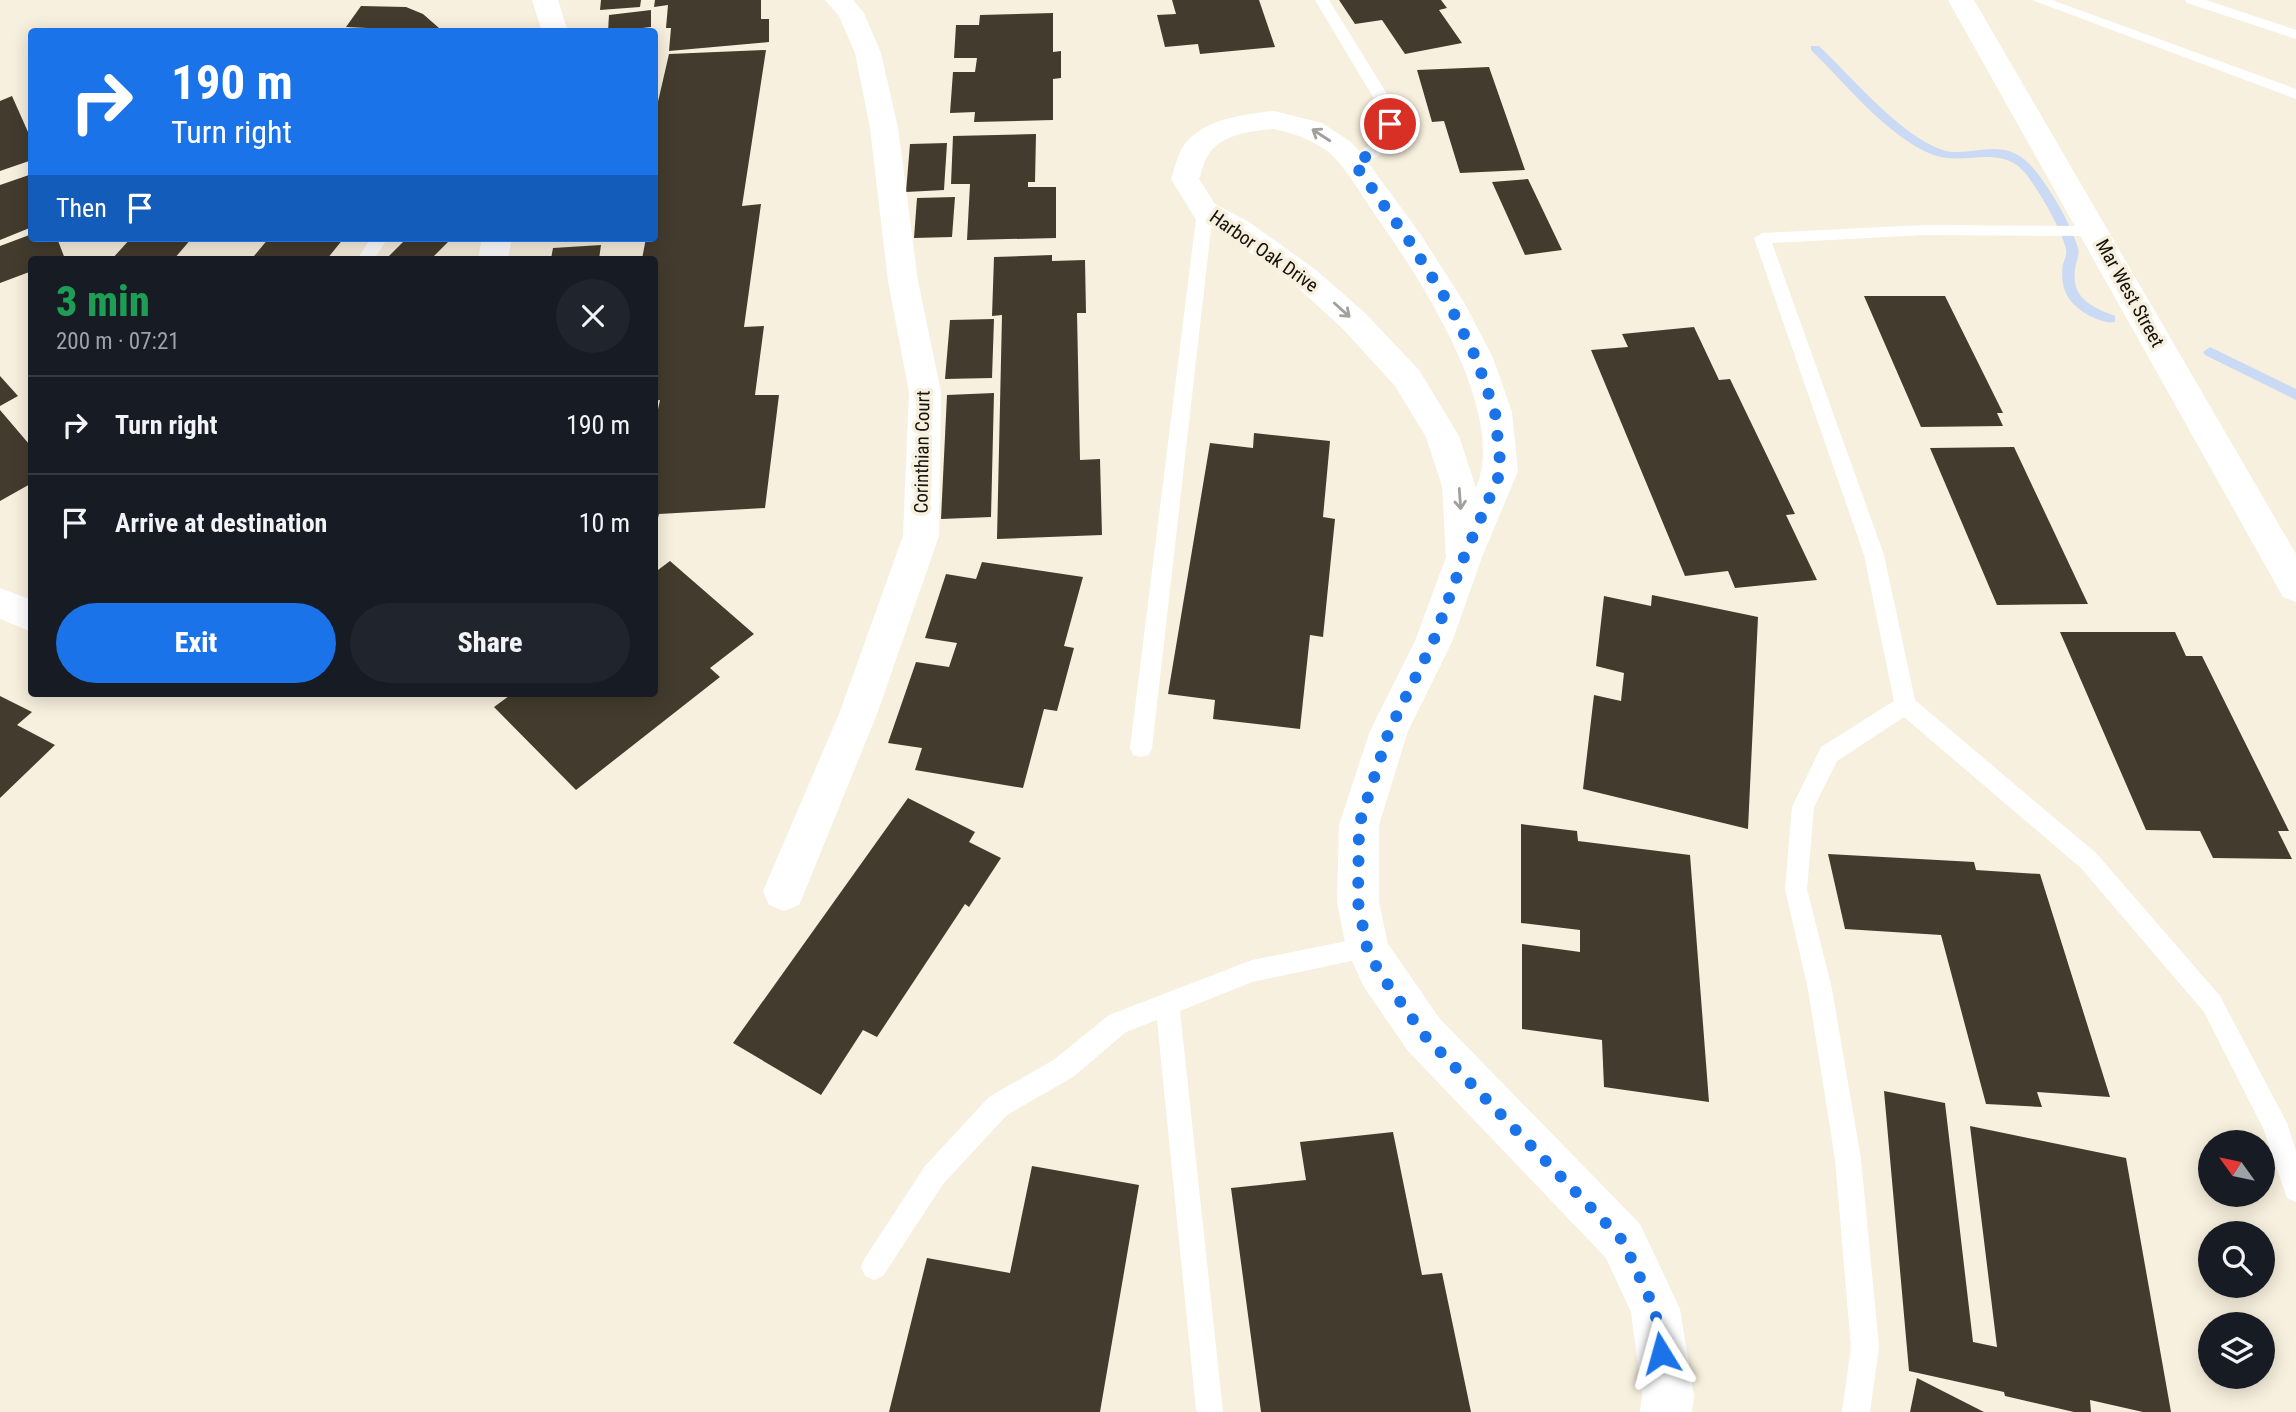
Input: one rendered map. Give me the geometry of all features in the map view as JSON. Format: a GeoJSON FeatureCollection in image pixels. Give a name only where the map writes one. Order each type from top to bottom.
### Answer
{"type":"FeatureCollection","features":[{"type":"Feature","properties":{"kind":"street"},"geometry":{"type":"LineString","coordinates":[[545,0],[554,28]]}},
{"type":"Feature","properties":{"kind":"street","name":"Corinthian Court"},"geometry":{"type":"LineString","coordinates":[[784,891],[858,714],[921,536],[925,391],[903,281],[884,128],[868,53],[851,13],[838,0]]}},
{"type":"Feature","properties":{"kind":"street","name":"Mar West Street"},"geometry":{"type":"LineString","coordinates":[[1961,0],[2086,231],[2296,587]]}},
{"type":"Feature","properties":{"kind":"street","name":"Harbor Oak Drive"},"geometry":{"type":"LineString","coordinates":[[1464,557],[1459,486],[1442,436],[1407,378],[1354,321],[1306,277],[1238,229],[1205,211],[1185,179],[1194,152],[1213,135],[1243,123],[1274,120],[1312,129],[1341,148],[1410,242],[1449,304],[1476,358],[1495,412],[1501,471],[1464,557],[1433,642],[1389,731],[1359,825],[1358,902],[1367,948],[1379,972],[1424,1035],[1623,1241],[1655,1310],[1668,1396],[1666,1412]]}},
{"type":"Feature","properties":{"kind":"street"},"geometry":{"type":"LineString","coordinates":[[0,603],[28,615]]}},
{"type":"Feature","properties":{"kind":"lane"},"geometry":{"type":"LineString","coordinates":[[1322,0],[1387,107],[1390,124],[1387,138],[1376,151],[1354,163]]}},
{"type":"Feature","properties":{"kind":"lane"},"geometry":{"type":"LineString","coordinates":[[2039,0],[2296,94]]}},
{"type":"Feature","properties":{"kind":"lane"},"geometry":{"type":"LineString","coordinates":[[2192,0],[2296,35]]}},
{"type":"Feature","properties":{"kind":"lane"},"geometry":{"type":"LineString","coordinates":[[1141,748],[1205,211]]}},
{"type":"Feature","properties":{"kind":"lane"},"geometry":{"type":"LineString","coordinates":[[2086,231],[1924,230],[1762,239],[1874,555],[1905,705],[2089,861],[2211,1004],[2274,1123],[2296,1189]]}},
{"type":"Feature","properties":{"kind":"lane"},"geometry":{"type":"LineString","coordinates":[[1856,1412],[1866,1347],[1848,1159],[1820,989],[1796,889],[1803,807],[1829,754],[1905,705]]}},
{"type":"Feature","properties":{"kind":"lane"},"geometry":{"type":"LineString","coordinates":[[874,1267],[934,1175],[998,1106],[1064,1068],[1118,1023],[1252,971],[1367,948]]}},
{"type":"Feature","properties":{"kind":"lane"},"geometry":{"type":"LineString","coordinates":[[1167,1004],[1210,1409]]}},
{"type":"Feature","properties":{"kind":"building"},"geometry":{"type":"Polygon","coordinates":[[[601,0],[641,0],[640,7],[600,10],[601,0]]]}},
{"type":"Feature","properties":{"kind":"building"},"geometry":{"type":"Polygon","coordinates":[[[655,0],[761,0],[761,19],[769,19],[769,42],[669,51],[671,28],[666,28],[668,5],[654,7],[655,0]]]}},
{"type":"Feature","properties":{"kind":"building"},"geometry":{"type":"Polygon","coordinates":[[[1172,0],[1259,0],[1275,47],[1200,54],[1198,44],[1165,47],[1157,15],[1176,14],[1172,0]]]}},
{"type":"Feature","properties":{"kind":"building"},"geometry":{"type":"Polygon","coordinates":[[[1339,0],[1441,0],[1447,8],[1439,10],[1462,43],[1405,54],[1382,20],[1355,24],[1339,0]]]}},
{"type":"Feature","properties":{"kind":"building"},"geometry":{"type":"Polygon","coordinates":[[[361,6],[406,7],[423,14],[439,28],[368,28],[346,27],[361,6]]]}},
{"type":"Feature","properties":{"kind":"building"},"geometry":{"type":"Polygon","coordinates":[[[651,10],[651,27],[608,28],[609,15],[651,10]]]}},
{"type":"Feature","properties":{"kind":"building"},"geometry":{"type":"Polygon","coordinates":[[[1053,13],[1053,52],[1061,51],[1061,78],[1053,79],[1053,120],[974,122],[975,112],[950,113],[953,72],[975,72],[977,58],[954,58],[956,25],[979,25],[980,15],[1053,13]]]}},
{"type":"Feature","properties":{"kind":"building"},"geometry":{"type":"Polygon","coordinates":[[[766,50],[742,206],[761,204],[744,327],[764,326],[755,395],[779,395],[765,508],[659,514],[658,518],[658,256],[643,256],[645,242],[658,242],[658,102],[669,54],[766,50]]]}},
{"type":"Feature","properties":{"kind":"building"},"geometry":{"type":"Polygon","coordinates":[[[1489,67],[1525,170],[1460,173],[1444,121],[1432,122],[1417,70],[1489,67]]]}},
{"type":"Feature","properties":{"kind":"building"},"geometry":{"type":"Polygon","coordinates":[[[12,96],[28,132],[28,161],[0,171],[0,101],[12,96]]]}},
{"type":"Feature","properties":{"kind":"building"},"geometry":{"type":"Polygon","coordinates":[[[1036,134],[1035,182],[1028,182],[1028,187],[1056,187],[1056,238],[967,240],[970,184],[951,184],[953,136],[1036,134]]]}},
{"type":"Feature","properties":{"kind":"building"},"geometry":{"type":"Polygon","coordinates":[[[947,143],[944,190],[906,192],[910,144],[947,143]]]}},
{"type":"Feature","properties":{"kind":"building"},"geometry":{"type":"Polygon","coordinates":[[[28,175],[28,229],[0,240],[0,185],[28,175]]]}},
{"type":"Feature","properties":{"kind":"building"},"geometry":{"type":"Polygon","coordinates":[[[1528,179],[1562,250],[1525,255],[1492,182],[1528,179]]]}},
{"type":"Feature","properties":{"kind":"building"},"geometry":{"type":"Polygon","coordinates":[[[955,197],[952,237],[914,238],[917,198],[955,197]]]}},
{"type":"Feature","properties":{"kind":"building"},"geometry":{"type":"Polygon","coordinates":[[[28,236],[28,242],[59,242],[64,256],[28,256],[28,272],[0,283],[0,246],[28,236]]]}},
{"type":"Feature","properties":{"kind":"building"},"geometry":{"type":"Polygon","coordinates":[[[127,242],[189,242],[177,256],[115,256],[127,242]]]}},
{"type":"Feature","properties":{"kind":"building"},"geometry":{"type":"Polygon","coordinates":[[[266,242],[341,242],[329,256],[254,256],[266,242]]]}},
{"type":"Feature","properties":{"kind":"building"},"geometry":{"type":"Polygon","coordinates":[[[403,242],[448,242],[434,256],[389,256],[403,242]]]}},
{"type":"Feature","properties":{"kind":"building"},"geometry":{"type":"Polygon","coordinates":[[[601,245],[599,256],[552,256],[553,248],[601,245]]]}},
{"type":"Feature","properties":{"kind":"building"},"geometry":{"type":"Polygon","coordinates":[[[1052,255],[1052,261],[1085,260],[1086,313],[1077,313],[1080,460],[1100,459],[1102,535],[997,539],[1002,315],[992,316],[994,257],[1052,255]]]}},
{"type":"Feature","properties":{"kind":"building"},"geometry":{"type":"Polygon","coordinates":[[[1864,296],[1945,296],[2003,413],[1997,413],[2003,426],[1921,427],[1864,296]]]}},
{"type":"Feature","properties":{"kind":"building"},"geometry":{"type":"Polygon","coordinates":[[[994,319],[992,378],[945,379],[950,320],[994,319]]]}},
{"type":"Feature","properties":{"kind":"building"},"geometry":{"type":"Polygon","coordinates":[[[1694,327],[1719,380],[1730,379],[1795,514],[1786,515],[1817,580],[1735,588],[1728,571],[1685,576],[1591,350],[1628,347],[1622,334],[1694,327]]]}},
{"type":"Feature","properties":{"kind":"building"},"geometry":{"type":"Polygon","coordinates":[[[0,376],[18,396],[0,406],[0,376]]]}},
{"type":"Feature","properties":{"kind":"building"},"geometry":{"type":"Polygon","coordinates":[[[994,393],[991,517],[941,519],[947,395],[994,393]]]}},
{"type":"Feature","properties":{"kind":"building"},"geometry":{"type":"Polygon","coordinates":[[[0,410],[28,443],[28,485],[0,501],[0,410]]]}},
{"type":"Feature","properties":{"kind":"building"},"geometry":{"type":"Polygon","coordinates":[[[1254,433],[1330,441],[1323,517],[1335,519],[1323,637],[1310,635],[1300,729],[1213,719],[1215,700],[1168,694],[1210,443],[1253,448],[1254,433]]]}},
{"type":"Feature","properties":{"kind":"building"},"geometry":{"type":"Polygon","coordinates":[[[2014,447],[2088,604],[1997,605],[1930,448],[2014,447]]]}},
{"type":"Feature","properties":{"kind":"building"},"geometry":{"type":"Polygon","coordinates":[[[670,561],[754,634],[710,668],[720,677],[576,790],[494,707],[508,697],[658,697],[658,570],[670,561]]]}},
{"type":"Feature","properties":{"kind":"building"},"geometry":{"type":"Polygon","coordinates":[[[982,562],[1083,577],[1064,646],[1074,648],[1057,711],[1044,709],[1023,788],[915,770],[922,748],[888,743],[916,662],[949,667],[957,643],[925,638],[946,574],[976,579],[982,562]]]}},
{"type":"Feature","properties":{"kind":"building"},"geometry":{"type":"Polygon","coordinates":[[[1652,595],[1758,617],[1748,829],[1583,789],[1594,695],[1621,701],[1624,673],[1596,666],[1604,596],[1651,606],[1652,595]]]}},
{"type":"Feature","properties":{"kind":"building"},"geometry":{"type":"Polygon","coordinates":[[[2060,632],[2175,632],[2186,656],[2202,656],[2289,831],[2278,831],[2292,859],[2213,858],[2200,831],[2146,830],[2060,632]]]}},
{"type":"Feature","properties":{"kind":"building"},"geometry":{"type":"Polygon","coordinates":[[[0,696],[32,712],[17,725],[55,745],[0,798],[0,696]]]}},
{"type":"Feature","properties":{"kind":"building"},"geometry":{"type":"Polygon","coordinates":[[[908,798],[975,832],[969,842],[1001,858],[969,907],[965,904],[877,1037],[863,1030],[821,1095],[733,1043],[908,798]]]}},
{"type":"Feature","properties":{"kind":"building"},"geometry":{"type":"Polygon","coordinates":[[[1521,824],[1577,831],[1578,841],[1690,855],[1709,1102],[1604,1087],[1602,1040],[1522,1029],[1522,944],[1580,952],[1580,930],[1521,923],[1521,824]]]}},
{"type":"Feature","properties":{"kind":"building"},"geometry":{"type":"Polygon","coordinates":[[[1828,854],[1974,862],[1976,870],[2040,874],[2110,1097],[2037,1092],[2042,1107],[1986,1104],[1941,935],[1845,929],[1828,854]]]}},
{"type":"Feature","properties":{"kind":"building"},"geometry":{"type":"Polygon","coordinates":[[[1884,1091],[1945,1103],[1973,1342],[1997,1347],[1970,1126],[2126,1158],[2171,1412],[2143,1412],[2090,1400],[2091,1412],[2074,1412],[2005,1396],[2004,1392],[1909,1371],[1884,1091]]]}},
{"type":"Feature","properties":{"kind":"building"},"geometry":{"type":"Polygon","coordinates":[[[1393,1132],[1422,1275],[1442,1273],[1471,1412],[1261,1412],[1231,1188],[1306,1180],[1300,1142],[1393,1132]]]}},
{"type":"Feature","properties":{"kind":"building"},"geometry":{"type":"Polygon","coordinates":[[[1032,1166],[1139,1185],[1100,1412],[889,1412],[927,1258],[1010,1273],[1032,1166]]]}},
{"type":"Feature","properties":{"kind":"building"},"geometry":{"type":"Polygon","coordinates":[[[1917,1378],[1984,1412],[1910,1412],[1917,1378]]]}},
{"type":"Feature","properties":{"kind":"waterway"},"geometry":{"type":"LineString","coordinates":[[1815,48],[1891,121],[1922,145],[1949,155],[1997,153],[2020,161],[2044,192],[2073,251],[2068,277],[2072,295],[2086,308],[2110,319]]}},
{"type":"Feature","properties":{"kind":"waterway"},"geometry":{"type":"LineString","coordinates":[[2210,352],[2296,395]]}},
{"type":"Feature","properties":{"kind":"route"},"geometry":{"type":"LineString","coordinates":[[1390,124],[1387,138],[1376,151],[1354,163],[1410,242],[1449,304],[1476,358],[1495,412],[1501,471],[1464,557],[1433,642],[1389,731],[1359,825],[1358,902],[1367,948],[1379,972],[1424,1035],[1623,1241],[1655,1310],[1661,1353]]}}]}
